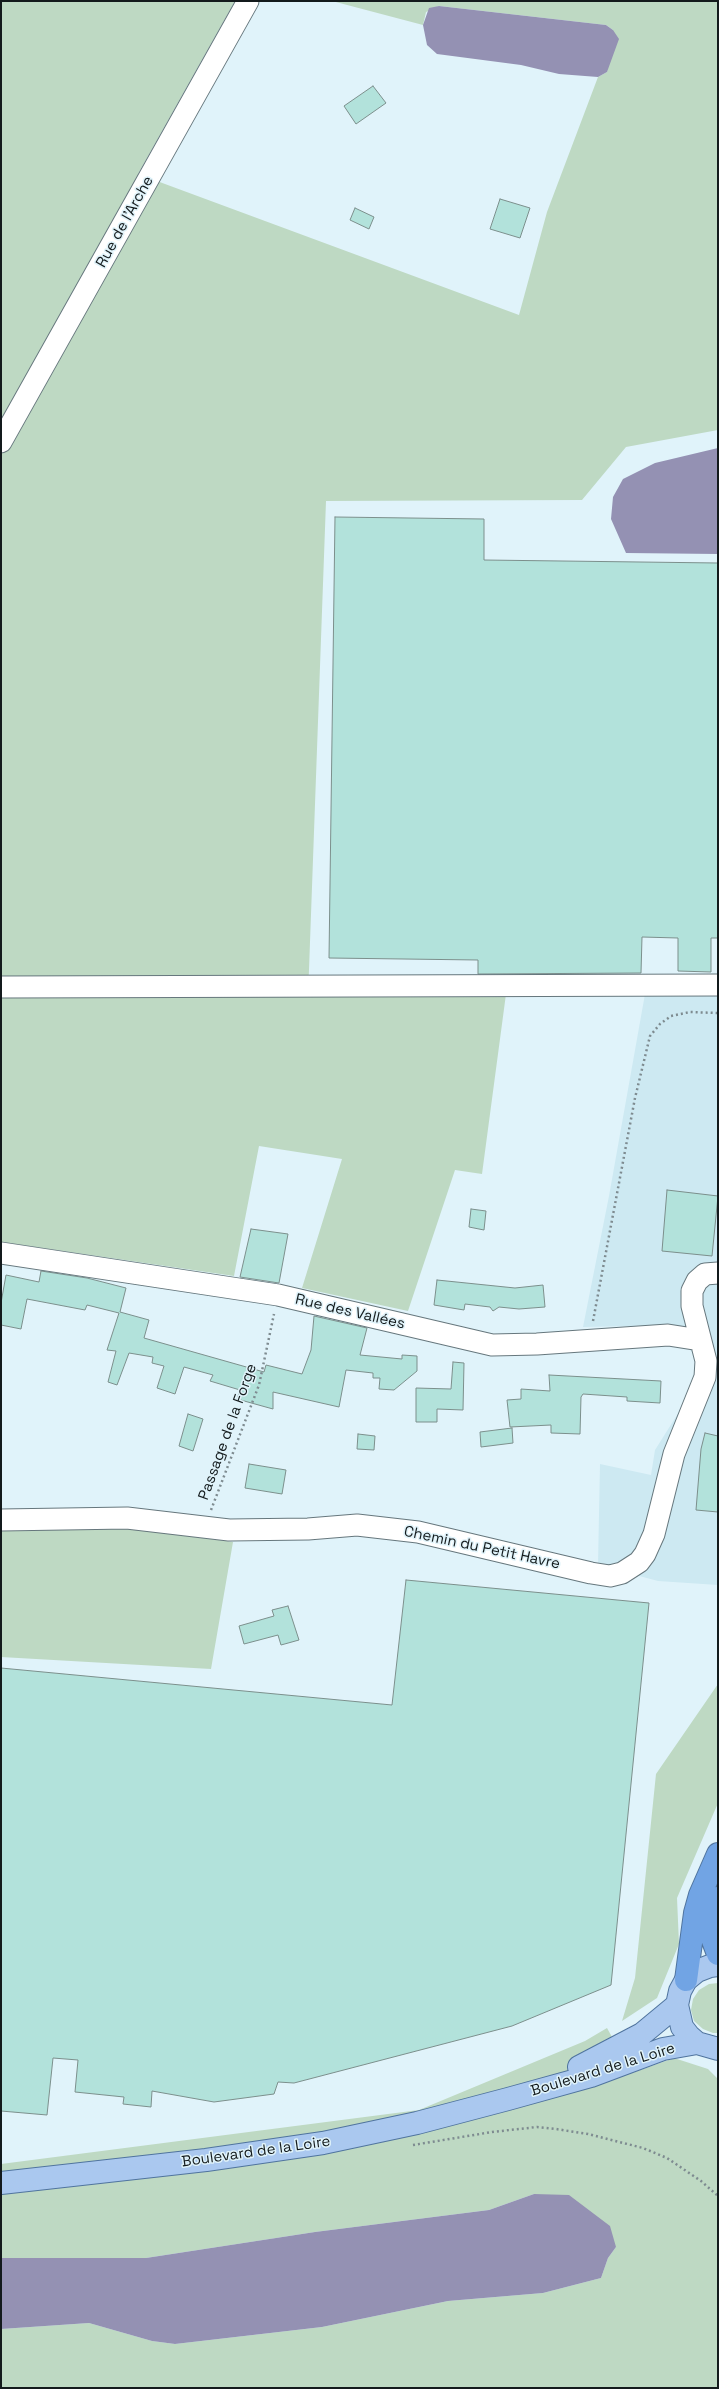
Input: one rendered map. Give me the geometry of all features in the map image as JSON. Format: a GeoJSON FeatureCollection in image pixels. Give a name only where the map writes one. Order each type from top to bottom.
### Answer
{"type":"FeatureCollection","features":[{"type":"Feature","properties":{"kind":"highway"},"geometry":{"type":"LineString","coordinates":[[686,1980],[695,1913],[702,1890],[718,1854]]}},
{"type":"Feature","properties":{"kind":"highway"},"geometry":{"type":"LineString","coordinates":[[718,1898],[712,1919],[712,1938],[718,1954]]}},
{"type":"Feature","properties":{"kind":"main road"},"geometry":{"type":"LineString","coordinates":[[710,2049],[682,2026],[677,2005],[680,1991],[686,1980],[697,1971],[710,1966],[718,1966]]}},
{"type":"Feature","properties":{"kind":"main road","name":"Boulevard de la Loire"},"geometry":{"type":"LineString","coordinates":[[508,2099],[608,2052],[642,2034],[677,2005]]}},
{"type":"Feature","properties":{"kind":"main road","name":"Boulevard de la Loire"},"geometry":{"type":"LineString","coordinates":[[1,2183],[206,2160],[323,2143],[417,2123],[508,2099],[591,2076],[663,2049],[710,2049]]}},
{"type":"Feature","properties":{"kind":"street","name":"Rue de l'Arche"},"geometry":{"type":"LineString","coordinates":[[1,442],[248,1]]}},
{"type":"Feature","properties":{"kind":"street"},"geometry":{"type":"LineString","coordinates":[[1,987],[718,985]]}},
{"type":"Feature","properties":{"kind":"street","name":"Rue des Vallées"},"geometry":{"type":"LineString","coordinates":[[1,1253],[278,1296],[492,1344],[537,1344],[588,1339],[668,1335],[700,1340]]}},
{"type":"Feature","properties":{"kind":"street","name":"Chemin du Petit Havre"},"geometry":{"type":"LineString","coordinates":[[1,1520],[127,1518],[229,1530],[308,1529],[357,1526],[418,1532],[591,1573],[610,1576],[622,1573],[638,1562],[645,1554],[654,1534],[674,1454],[704,1377],[706,1361],[692,1306],[692,1291],[697,1281],[705,1274],[718,1273]]}},
{"type":"Feature","properties":{"kind":"path"},"geometry":{"type":"LineString","coordinates":[[588,1339],[612,1227],[635,1098],[650,1036],[660,1024],[671,1016],[690,1012],[718,1013]]}},
{"type":"Feature","properties":{"kind":"path","name":"Passage de la Forge"},"geometry":{"type":"LineString","coordinates":[[204,1527],[259,1385],[278,1296]]}},
{"type":"Feature","properties":{"kind":"path"},"geometry":{"type":"LineString","coordinates":[[407,2146],[492,2132],[537,2127],[556,2129],[595,2136],[643,2148],[688,2171],[718,2196]]}},
{"type":"Feature","properties":{"kind":"shaded area"},"geometry":{"type":"Polygon","coordinates":[[[439,6],[606,25],[613,30],[619,39],[607,72],[598,77],[559,74],[521,65],[437,54],[427,45],[423,25],[429,8],[439,6]]]}},
{"type":"Feature","properties":{"kind":"shaded area"},"geometry":{"type":"Polygon","coordinates":[[[718,448],[718,554],[626,553],[611,519],[613,497],[623,479],[655,463],[718,448]]]}},
{"type":"Feature","properties":{"kind":"shaded area"},"geometry":{"type":"Polygon","coordinates":[[[645,994],[718,996],[718,1585],[658,1581],[598,1565],[600,1464],[651,1475],[655,1450],[689,1396],[697,1360],[673,1325],[583,1327],[609,1196],[645,994]]]}},
{"type":"Feature","properties":{"kind":"shaded area"},"geometry":{"type":"Polygon","coordinates":[[[534,2194],[569,2195],[610,2226],[616,2247],[608,2258],[601,2278],[543,2293],[448,2301],[322,2327],[175,2344],[152,2341],[89,2323],[1,2329],[1,2258],[146,2258],[315,2232],[489,2210],[534,2194]]]}},
{"type":"Feature","properties":{"kind":"green space"},"geometry":{"type":"Polygon","coordinates":[[[1,1],[235,1],[138,174],[519,315],[547,212],[598,77],[607,72],[613,30],[606,25],[439,6],[426,12],[423,25],[332,1],[718,1],[718,430],[626,447],[582,500],[326,501],[308,997],[506,994],[482,1174],[455,1170],[408,1311],[302,1288],[342,1159],[259,1146],[234,1276],[1,1242],[1,1]]]}},
{"type":"Feature","properties":{"kind":"green space"},"geometry":{"type":"Polygon","coordinates":[[[128,1527],[233,1542],[211,1669],[1,1657],[1,1529],[128,1527]]]}},
{"type":"Feature","properties":{"kind":"green space"},"geometry":{"type":"Polygon","coordinates":[[[718,1684],[718,1803],[677,1898],[679,1944],[657,1998],[622,2021],[635,1978],[656,1774],[718,1684]]]}},
{"type":"Feature","properties":{"kind":"green space"},"geometry":{"type":"Polygon","coordinates":[[[718,1983],[718,2033],[713,2033],[703,2029],[694,2021],[691,2010],[693,1999],[699,1990],[709,1984],[718,1983]]]}},
{"type":"Feature","properties":{"kind":"green space"},"geometry":{"type":"Polygon","coordinates":[[[607,2028],[632,2073],[674,2058],[708,2069],[718,2079],[718,2388],[1,2388],[1,2329],[89,2323],[152,2341],[175,2344],[322,2327],[448,2301],[543,2293],[601,2278],[608,2258],[616,2247],[534,2194],[489,2210],[315,2232],[146,2258],[1,2258],[1,2164],[419,2110],[585,2041],[607,2028]]]}},
{"type":"Feature","properties":{"kind":"building"},"geometry":{"type":"Polygon","coordinates":[[[373,86],[386,103],[356,124],[344,106],[373,86]]]}},
{"type":"Feature","properties":{"kind":"building"},"geometry":{"type":"Polygon","coordinates":[[[500,199],[530,208],[520,238],[490,229],[500,199]]]}},
{"type":"Feature","properties":{"kind":"building"},"geometry":{"type":"Polygon","coordinates":[[[355,208],[374,217],[369,229],[350,220],[355,208]]]}},
{"type":"Feature","properties":{"kind":"building"},"geometry":{"type":"Polygon","coordinates":[[[335,517],[484,519],[484,560],[718,563],[718,938],[711,938],[711,972],[678,971],[678,938],[642,937],[641,973],[478,974],[478,960],[329,958],[335,517]]]}},
{"type":"Feature","properties":{"kind":"building"},"geometry":{"type":"Polygon","coordinates":[[[667,1190],[718,1196],[712,1256],[662,1251],[667,1190]]]}},
{"type":"Feature","properties":{"kind":"building"},"geometry":{"type":"Polygon","coordinates":[[[471,1209],[486,1211],[484,1230],[469,1227],[471,1209]]]}},
{"type":"Feature","properties":{"kind":"building"},"geometry":{"type":"Polygon","coordinates":[[[251,1229],[288,1234],[279,1283],[240,1277],[251,1229]]]}},
{"type":"Feature","properties":{"kind":"building"},"geometry":{"type":"Polygon","coordinates":[[[41,1271],[87,1278],[126,1288],[120,1312],[149,1320],[144,1338],[264,1372],[266,1365],[302,1374],[311,1350],[314,1316],[367,1328],[360,1355],[402,1359],[402,1355],[417,1356],[417,1371],[394,1390],[379,1389],[380,1378],[373,1378],[373,1373],[346,1370],[339,1407],[273,1392],[273,1409],[237,1399],[240,1390],[210,1381],[213,1375],[184,1367],[175,1394],[157,1388],[164,1366],[152,1363],[153,1357],[129,1353],[117,1385],[108,1382],[116,1351],[107,1350],[119,1313],[87,1305],[85,1310],[27,1299],[21,1329],[1,1325],[1,1303],[6,1275],[39,1282],[41,1271]]]}},
{"type":"Feature","properties":{"kind":"building"},"geometry":{"type":"Polygon","coordinates":[[[437,1280],[515,1288],[543,1285],[545,1307],[519,1309],[499,1307],[493,1311],[490,1307],[465,1304],[464,1310],[434,1305],[437,1280]]]}},
{"type":"Feature","properties":{"kind":"building"},"geometry":{"type":"Polygon","coordinates":[[[453,1362],[464,1363],[463,1410],[437,1409],[437,1422],[416,1422],[416,1388],[451,1389],[453,1362]]]}},
{"type":"Feature","properties":{"kind":"building"},"geometry":{"type":"Polygon","coordinates":[[[549,1375],[661,1381],[660,1403],[627,1401],[627,1397],[583,1394],[581,1397],[580,1434],[551,1433],[551,1425],[510,1427],[507,1400],[521,1399],[521,1389],[550,1391],[549,1375]]]}},
{"type":"Feature","properties":{"kind":"building"},"geometry":{"type":"Polygon","coordinates":[[[188,1414],[203,1419],[193,1451],[179,1446],[188,1414]]]}},
{"type":"Feature","properties":{"kind":"building"},"geometry":{"type":"Polygon","coordinates":[[[512,1428],[513,1443],[481,1447],[480,1432],[512,1428]]]}},
{"type":"Feature","properties":{"kind":"building"},"geometry":{"type":"Polygon","coordinates":[[[705,1433],[718,1436],[718,1512],[696,1510],[701,1449],[705,1433]]]}},
{"type":"Feature","properties":{"kind":"building"},"geometry":{"type":"Polygon","coordinates":[[[358,1434],[375,1436],[374,1450],[357,1449],[358,1434]]]}},
{"type":"Feature","properties":{"kind":"building"},"geometry":{"type":"Polygon","coordinates":[[[249,1464],[286,1470],[282,1494],[245,1488],[249,1464]]]}},
{"type":"Feature","properties":{"kind":"building"},"geometry":{"type":"Polygon","coordinates":[[[406,1580],[649,1603],[611,1985],[512,2026],[294,2083],[278,2082],[274,2094],[214,2102],[152,2091],[151,2107],[123,2104],[124,2097],[75,2092],[78,2060],[53,2058],[47,2115],[1,2111],[1,1668],[392,1705],[406,1580]]]}},
{"type":"Feature","properties":{"kind":"building"},"geometry":{"type":"Polygon","coordinates":[[[288,1606],[299,1640],[281,1645],[278,1635],[244,1644],[239,1626],[274,1616],[272,1610],[288,1606]]]}}]}
